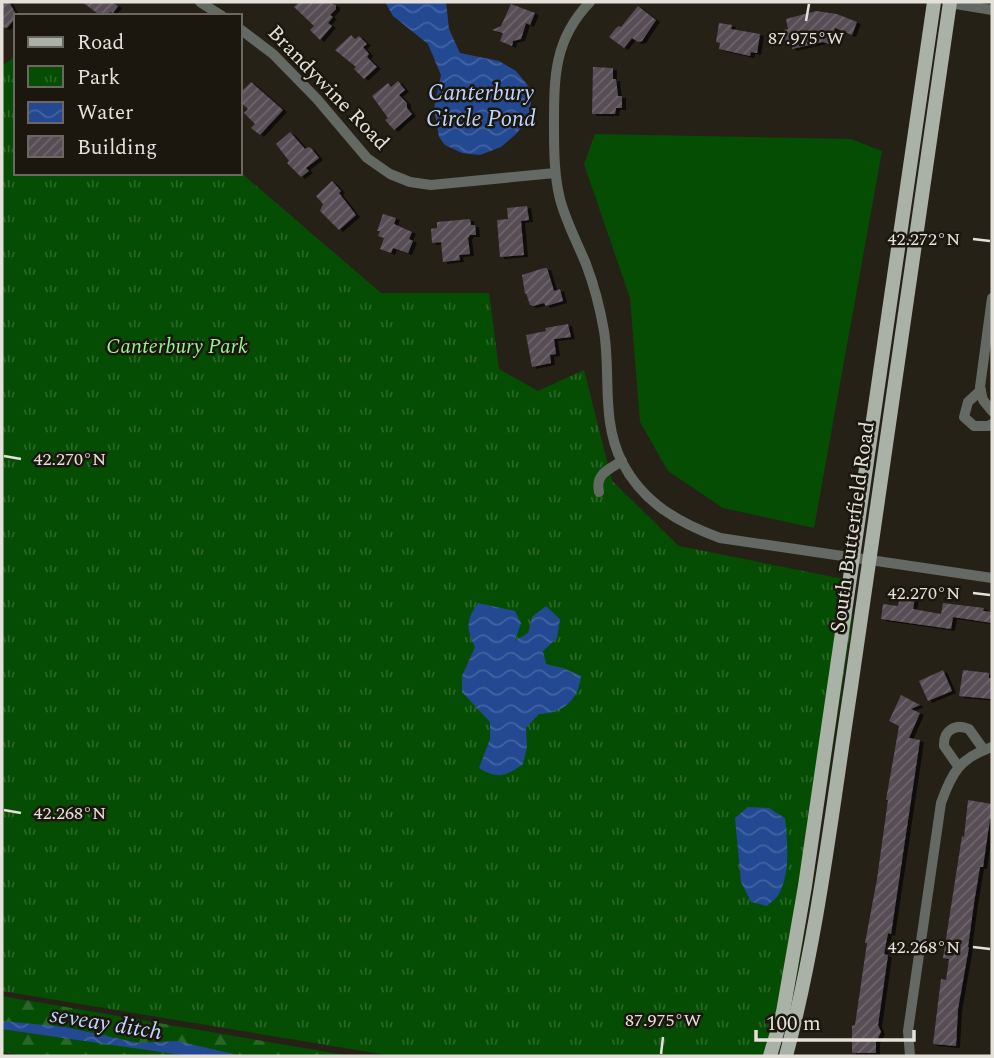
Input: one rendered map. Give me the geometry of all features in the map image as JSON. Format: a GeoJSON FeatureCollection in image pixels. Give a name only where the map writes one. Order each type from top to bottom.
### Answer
{"type":"FeatureCollection","features":[{"type":"Feature","properties":{"kind":"main road","name":"South Butterfield Road"},"geometry":{"type":"LineString","coordinates":[[786,1056],[801,999],[809,952],[934,2]]}},
{"type":"Feature","properties":{"kind":"main road","name":"South Butterfield Road"},"geometry":{"type":"LineString","coordinates":[[770,1056],[783,1012],[861,559],[950,3]]}},
{"type":"Feature","properties":{"kind":"street"},"geometry":{"type":"LineString","coordinates":[[200,2],[219,14]]}},
{"type":"Feature","properties":{"kind":"street"},"geometry":{"type":"LineString","coordinates":[[590,2],[571,26],[557,62],[554,87],[555,173],[567,221],[595,291],[607,362],[610,422],[622,461],[654,503],[690,527],[720,538],[992,578]]}},
{"type":"Feature","properties":{"kind":"street"},"geometry":{"type":"LineString","coordinates":[[950,3],[992,10]]}},
{"type":"Feature","properties":{"kind":"street","name":"Brandywine Road"},"geometry":{"type":"LineString","coordinates":[[242,31],[272,54],[317,99],[367,158],[390,174],[410,182],[431,185],[555,173]]}},
{"type":"Feature","properties":{"kind":"street"},"geometry":{"type":"LineString","coordinates":[[992,298],[981,372],[983,400],[992,411]]}},
{"type":"Feature","properties":{"kind":"street"},"geometry":{"type":"LineString","coordinates":[[981,390],[968,402],[964,417],[974,426],[992,424]]}},
{"type":"Feature","properties":{"kind":"street"},"geometry":{"type":"LineString","coordinates":[[599,492],[597,483],[600,476],[622,461]]}},
{"type":"Feature","properties":{"kind":"street"},"geometry":{"type":"LineString","coordinates":[[910,1056],[908,1031],[941,803],[949,779],[958,766],[975,753],[988,749],[969,729],[960,726],[950,729],[944,737],[944,746],[958,766]]}},
{"type":"Feature","properties":{"kind":"green space","name":"Canterbury Park"},"geometry":{"type":"Polygon","coordinates":[[[14,57],[14,175],[242,174],[381,293],[489,293],[499,369],[538,391],[584,370],[612,481],[679,546],[843,579],[839,612],[853,615],[798,972],[778,1055],[393,1056],[2,991],[2,66],[14,57]]]}},
{"type":"Feature","properties":{"kind":"green space"},"geometry":{"type":"Polygon","coordinates":[[[595,134],[851,139],[882,151],[814,528],[723,508],[668,471],[640,422],[630,298],[584,164],[595,134]]]}},
{"type":"Feature","properties":{"kind":"green space"},"geometry":{"type":"Polygon","coordinates":[[[2,996],[350,1056],[28,1056],[2,1052],[2,996]]]}},
{"type":"Feature","properties":{"kind":"water","name":"Canterbury Circle Pond"},"geometry":{"type":"Polygon","coordinates":[[[385,2],[446,2],[449,29],[460,53],[499,61],[516,71],[530,88],[531,104],[527,121],[516,134],[501,147],[480,155],[462,153],[445,145],[439,137],[434,108],[441,75],[428,44],[393,16],[385,2]]]}},
{"type":"Feature","properties":{"kind":"water"},"geometry":{"type":"Polygon","coordinates":[[[478,603],[515,611],[521,623],[515,641],[528,633],[532,617],[546,606],[560,619],[557,638],[543,651],[546,664],[581,676],[577,692],[568,704],[555,711],[539,714],[526,728],[527,747],[523,764],[501,775],[479,768],[490,739],[490,722],[462,692],[462,676],[475,647],[470,634],[469,619],[478,603]]]}},
{"type":"Feature","properties":{"kind":"water"},"geometry":{"type":"Polygon","coordinates":[[[748,807],[769,808],[785,818],[785,876],[779,894],[767,906],[751,902],[741,882],[735,818],[748,807]]]}},
{"type":"Feature","properties":{"kind":"water"},"geometry":{"type":"Polygon","coordinates":[[[2,1021],[65,1027],[139,1043],[177,1041],[242,1056],[189,1056],[8,1030],[2,1029],[2,1021]]]}},
{"type":"Feature","properties":{"kind":"building"},"geometry":{"type":"Polygon","coordinates":[[[2,2],[9,2],[16,14],[7,28],[2,27],[2,2]]]}},
{"type":"Feature","properties":{"kind":"building"},"geometry":{"type":"Polygon","coordinates":[[[82,2],[112,2],[118,6],[113,13],[98,14],[82,2]]]}},
{"type":"Feature","properties":{"kind":"building"},"geometry":{"type":"Polygon","coordinates":[[[299,2],[328,2],[336,5],[330,15],[333,17],[328,23],[332,26],[320,40],[310,30],[314,26],[294,7],[299,2]]]}},
{"type":"Feature","properties":{"kind":"building"},"geometry":{"type":"Polygon","coordinates":[[[511,4],[535,13],[530,25],[526,23],[521,39],[513,41],[512,46],[500,41],[503,33],[492,30],[501,26],[511,4]]]}},
{"type":"Feature","properties":{"kind":"building"},"geometry":{"type":"Polygon","coordinates":[[[638,6],[656,20],[642,41],[638,42],[632,38],[624,48],[609,37],[638,6]]]}},
{"type":"Feature","properties":{"kind":"building"},"geometry":{"type":"Polygon","coordinates":[[[816,11],[837,14],[857,22],[852,35],[835,28],[829,44],[823,42],[792,49],[791,45],[786,45],[786,19],[816,11]]]}},
{"type":"Feature","properties":{"kind":"building"},"geometry":{"type":"Polygon","coordinates":[[[719,23],[732,25],[731,29],[760,34],[757,53],[751,52],[750,56],[719,49],[720,43],[716,42],[719,23]]]}},
{"type":"Feature","properties":{"kind":"building"},"geometry":{"type":"Polygon","coordinates":[[[351,35],[355,39],[359,36],[367,44],[363,47],[369,54],[367,57],[377,67],[364,79],[354,69],[356,67],[335,50],[351,35]]]}},
{"type":"Feature","properties":{"kind":"building"},"geometry":{"type":"Polygon","coordinates":[[[593,67],[613,68],[618,96],[622,96],[622,108],[616,108],[615,114],[592,114],[593,67]]]}},
{"type":"Feature","properties":{"kind":"building"},"geometry":{"type":"Polygon","coordinates":[[[398,81],[405,90],[399,95],[412,114],[394,130],[385,120],[388,118],[372,96],[388,83],[391,87],[398,81]]]}},
{"type":"Feature","properties":{"kind":"building"},"geometry":{"type":"Polygon","coordinates":[[[251,82],[283,110],[260,135],[251,128],[255,124],[244,113],[248,109],[242,104],[242,91],[251,82]]]}},
{"type":"Feature","properties":{"kind":"building"},"geometry":{"type":"Polygon","coordinates":[[[290,132],[305,149],[311,148],[319,158],[306,168],[309,171],[301,177],[287,163],[289,161],[276,144],[290,132]]]}},
{"type":"Feature","properties":{"kind":"building"},"geometry":{"type":"Polygon","coordinates":[[[332,181],[356,215],[339,230],[320,211],[323,204],[316,196],[332,181]]]}},
{"type":"Feature","properties":{"kind":"building"},"geometry":{"type":"Polygon","coordinates":[[[527,206],[529,220],[521,221],[524,255],[500,257],[497,220],[508,219],[507,208],[527,206]]]}},
{"type":"Feature","properties":{"kind":"building"},"geometry":{"type":"Polygon","coordinates":[[[383,214],[396,218],[394,224],[412,232],[409,239],[413,241],[408,253],[393,248],[391,253],[380,249],[384,238],[378,236],[380,231],[377,231],[383,214]]]}},
{"type":"Feature","properties":{"kind":"building"},"geometry":{"type":"Polygon","coordinates":[[[470,219],[471,225],[475,225],[476,235],[470,235],[468,238],[470,254],[459,255],[460,260],[443,262],[441,242],[432,243],[431,229],[437,228],[437,222],[470,219]]]}},
{"type":"Feature","properties":{"kind":"building"},"geometry":{"type":"Polygon","coordinates":[[[547,268],[554,291],[560,289],[563,301],[546,306],[544,303],[530,305],[522,275],[547,268]]]}},
{"type":"Feature","properties":{"kind":"building"},"geometry":{"type":"Polygon","coordinates":[[[568,324],[571,337],[554,339],[556,354],[550,355],[551,363],[532,367],[526,335],[568,324]]]}},
{"type":"Feature","properties":{"kind":"building"},"geometry":{"type":"Polygon","coordinates":[[[900,596],[915,598],[913,609],[941,614],[943,603],[984,608],[983,611],[992,612],[992,623],[953,617],[951,629],[881,619],[883,604],[898,606],[900,596]]]}},
{"type":"Feature","properties":{"kind":"building"},"geometry":{"type":"Polygon","coordinates":[[[943,670],[952,691],[928,701],[919,681],[943,670]]]}},
{"type":"Feature","properties":{"kind":"building"},"geometry":{"type":"Polygon","coordinates":[[[963,670],[989,673],[989,678],[992,678],[992,699],[959,696],[963,670]]]}},
{"type":"Feature","properties":{"kind":"building"},"geometry":{"type":"Polygon","coordinates":[[[901,695],[920,705],[911,709],[920,713],[909,738],[920,740],[891,934],[888,933],[884,954],[888,955],[878,1025],[881,1032],[876,1042],[876,1053],[852,1053],[852,1026],[855,1025],[899,726],[889,721],[901,695]]]}},
{"type":"Feature","properties":{"kind":"building"},"geometry":{"type":"Polygon","coordinates":[[[968,800],[992,804],[992,819],[974,903],[958,1009],[956,1046],[933,1044],[941,979],[946,980],[949,959],[943,958],[968,800]]]}},
{"type":"Feature","properties":{"kind":"water label","name":"seveay ditch"},"geometry":{"type":"Point","coordinates":[106,1024]}}]}
